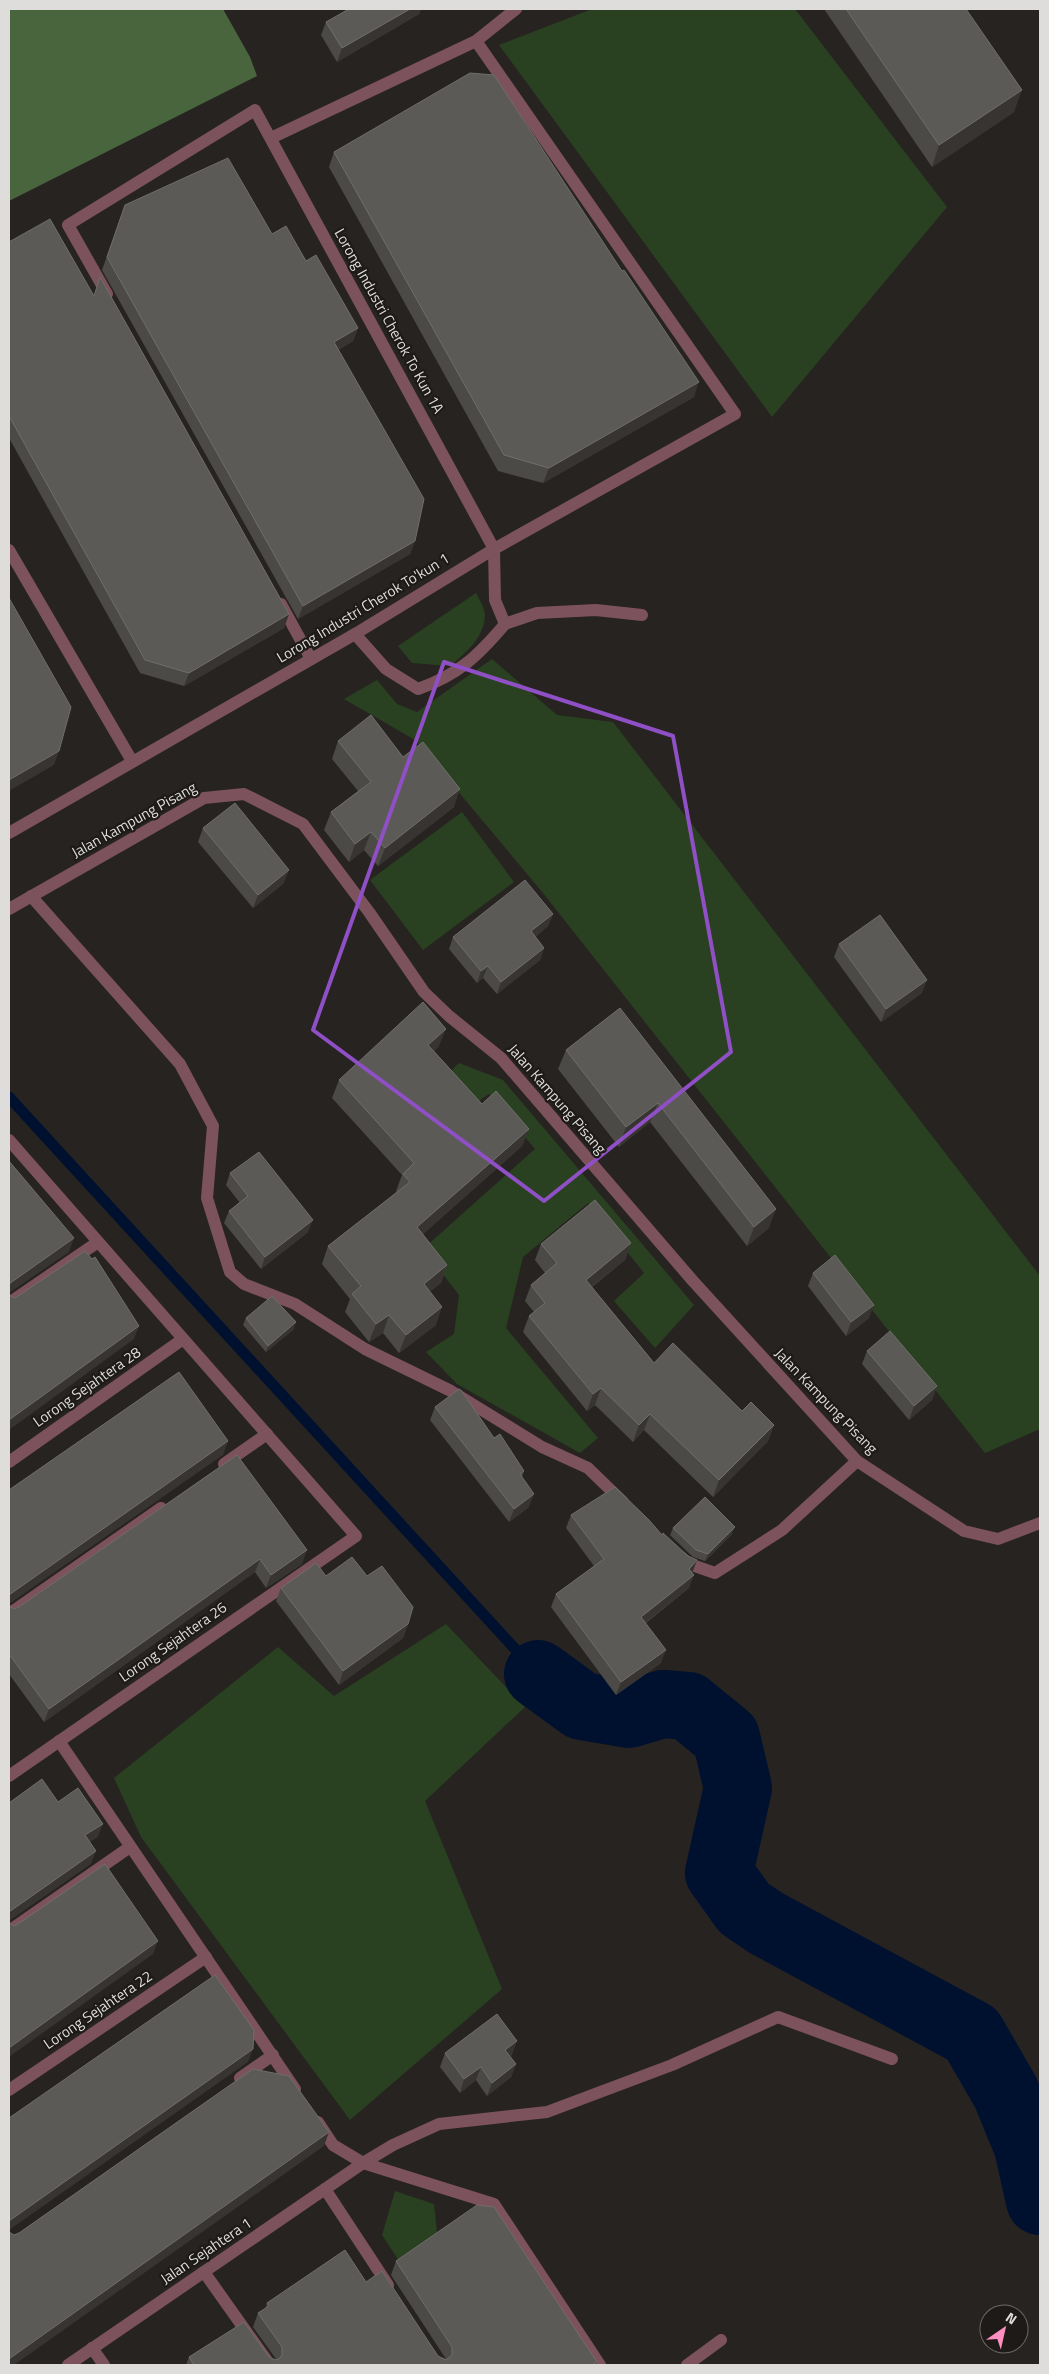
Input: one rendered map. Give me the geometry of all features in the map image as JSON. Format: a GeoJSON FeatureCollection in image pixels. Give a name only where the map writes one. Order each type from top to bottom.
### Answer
{"type":"FeatureCollection","features":[{"type":"Feature","properties":{"kind":"street"},"geometry":{"type":"LineString","coordinates":[[271,138],[476,40],[516,9]]}},
{"type":"Feature","properties":{"kind":"street","name":"Lorong Industri Cherok To'kun 1"},"geometry":{"type":"LineString","coordinates":[[9,833],[354,634],[494,548],[735,414],[476,40]]}},
{"type":"Feature","properties":{"kind":"street","name":"Lorong Industri Cherok To Kun 1A"},"geometry":{"type":"LineString","coordinates":[[112,304],[68,226],[255,110],[494,548]]}},
{"type":"Feature","properties":{"kind":"street"},"geometry":{"type":"LineString","coordinates":[[494,548],[495,600],[505,624]]}},
{"type":"Feature","properties":{"kind":"street"},"geometry":{"type":"LineString","coordinates":[[9,550],[132,761]]}},
{"type":"Feature","properties":{"kind":"street"},"geometry":{"type":"LineString","coordinates":[[272,589],[311,659]]}},
{"type":"Feature","properties":{"kind":"street"},"geometry":{"type":"LineString","coordinates":[[354,634],[386,669],[418,689],[445,679],[481,653],[505,624],[537,613],[596,610],[642,615]]}},
{"type":"Feature","properties":{"kind":"street","name":"Jalan Kampung Pisang"},"geometry":{"type":"LineString","coordinates":[[9,909],[204,798],[244,794],[302,824],[368,912],[424,992],[449,1016],[501,1058],[693,1282],[857,1461],[964,1530],[998,1539],[1040,1523]]}},
{"type":"Feature","properties":{"kind":"street"},"geometry":{"type":"LineString","coordinates":[[31,896],[180,1064],[213,1126],[207,1198],[230,1272],[244,1284],[295,1304],[365,1349],[450,1391],[542,1447],[588,1468],[631,1509]]}},
{"type":"Feature","properties":{"kind":"street"},"geometry":{"type":"LineString","coordinates":[[9,1140],[267,1434],[211,1474]]}},
{"type":"Feature","properties":{"kind":"street"},"geometry":{"type":"LineString","coordinates":[[9,1303],[98,1242]]}},
{"type":"Feature","properties":{"kind":"street","name":"Lorong Sejahtera 28"},"geometry":{"type":"LineString","coordinates":[[9,1462],[183,1339]]}},
{"type":"Feature","properties":{"kind":"street","name":"Lorong Sejahtera 26"},"geometry":{"type":"LineString","coordinates":[[9,1776],[356,1536],[267,1434]]}},
{"type":"Feature","properties":{"kind":"street"},"geometry":{"type":"LineString","coordinates":[[674,1551],[689,1564],[715,1573],[782,1530],[857,1461]]}},
{"type":"Feature","properties":{"kind":"street"},"geometry":{"type":"LineString","coordinates":[[9,1614],[170,1502]]}},
{"type":"Feature","properties":{"kind":"street"},"geometry":{"type":"LineString","coordinates":[[58,1741],[300,2096]]}},
{"type":"Feature","properties":{"kind":"street"},"geometry":{"type":"LineString","coordinates":[[9,1931],[130,1847]]}},
{"type":"Feature","properties":{"kind":"street","name":"Lorong Sejahtera 22"},"geometry":{"type":"LineString","coordinates":[[9,2090],[206,1957]]}},
{"type":"Feature","properties":{"kind":"street","name":"Jalan Sejahtera 1"},"geometry":{"type":"LineString","coordinates":[[68,2365],[363,2163],[393,2145],[439,2124],[547,2112],[672,2065],[778,2017],[892,2060]]}},
{"type":"Feature","properties":{"kind":"street"},"geometry":{"type":"LineString","coordinates":[[233,2083],[273,2055]]}},
{"type":"Feature","properties":{"kind":"street"},"geometry":{"type":"LineString","coordinates":[[311,2112],[334,2145],[363,2163],[494,2204],[600,2365]]}},
{"type":"Feature","properties":{"kind":"street"},"geometry":{"type":"LineString","coordinates":[[325,2189],[393,2293]]}},
{"type":"Feature","properties":{"kind":"street"},"geometry":{"type":"LineString","coordinates":[[204,2272],[270,2365]]}},
{"type":"Feature","properties":{"kind":"street"},"geometry":{"type":"LineString","coordinates":[[688,2365],[721,2340]]}},
{"type":"Feature","properties":{"kind":"street"},"geometry":{"type":"LineString","coordinates":[[92,2348],[104,2365]]}},
{"type":"Feature","properties":{"kind":"highlighted area"},"geometry":{"type":"Polygon","coordinates":[[[444,662],[673,736],[731,1052],[544,1201],[313,1030],[444,662]]]}},
{"type":"Feature","properties":{"kind":"green space"},"geometry":{"type":"Polygon","coordinates":[[[9,9],[223,9],[250,57],[257,76],[9,201],[9,9]]]}},
{"type":"Feature","properties":{"kind":"green space"},"geometry":{"type":"Polygon","coordinates":[[[592,9],[795,9],[947,207],[772,417],[499,45],[592,9]]]}},
{"type":"Feature","properties":{"kind":"green space"},"geometry":{"type":"Polygon","coordinates":[[[476,593],[485,613],[484,623],[478,638],[468,650],[450,666],[412,663],[398,646],[476,593]]]}},
{"type":"Feature","properties":{"kind":"green space"},"geometry":{"type":"Polygon","coordinates":[[[492,659],[557,715],[613,722],[1040,1276],[1040,1429],[985,1453],[543,893],[415,740],[344,699],[377,680],[397,704],[417,712],[492,659]]]}},
{"type":"Feature","properties":{"kind":"green space"},"geometry":{"type":"Polygon","coordinates":[[[462,812],[514,882],[423,950],[370,880],[462,812]]]}},
{"type":"Feature","properties":{"kind":"green space"},"geometry":{"type":"Polygon","coordinates":[[[459,1063],[503,1080],[694,1305],[655,1348],[614,1301],[644,1273],[588,1203],[523,1257],[506,1328],[598,1438],[580,1453],[457,1384],[426,1352],[454,1334],[459,1295],[423,1249],[535,1149],[489,1094],[471,1106],[445,1076],[459,1063]]]}},
{"type":"Feature","properties":{"kind":"green space"},"geometry":{"type":"Polygon","coordinates":[[[446,1624],[525,1707],[425,1801],[502,1989],[350,2120],[141,1837],[114,1778],[278,1647],[334,1696],[446,1624]]]}},
{"type":"Feature","properties":{"kind":"green space"},"geometry":{"type":"Polygon","coordinates":[[[395,2191],[434,2204],[438,2242],[403,2267],[382,2235],[395,2191]]]}},
{"type":"Feature","properties":{"kind":"building"},"geometry":{"type":"Polygon","coordinates":[[[349,9],[410,9],[342,48],[326,22],[349,9]]]}},
{"type":"Feature","properties":{"kind":"building"},"geometry":{"type":"Polygon","coordinates":[[[846,9],[966,9],[1022,90],[939,145],[846,9]]]}},
{"type":"Feature","properties":{"kind":"building"},"geometry":{"type":"Polygon","coordinates":[[[470,73],[494,75],[622,271],[624,270],[699,382],[549,468],[504,455],[334,152],[470,73]]]}},
{"type":"Feature","properties":{"kind":"building"},"geometry":{"type":"Polygon","coordinates":[[[228,158],[272,234],[286,226],[306,261],[316,255],[358,328],[334,342],[424,499],[415,541],[303,606],[107,257],[125,205],[228,158]]]}},
{"type":"Feature","properties":{"kind":"building"},"geometry":{"type":"Polygon","coordinates":[[[50,219],[94,296],[100,277],[289,614],[189,673],[145,660],[9,416],[9,242],[50,219]]]}},
{"type":"Feature","properties":{"kind":"building"},"geometry":{"type":"Polygon","coordinates":[[[9,598],[71,707],[59,751],[9,780],[9,598]]]}},
{"type":"Feature","properties":{"kind":"building"},"geometry":{"type":"Polygon","coordinates":[[[371,715],[403,757],[423,742],[460,789],[385,848],[371,832],[355,844],[331,812],[371,782],[338,741],[371,715]]]}},
{"type":"Feature","properties":{"kind":"building"},"geometry":{"type":"Polygon","coordinates":[[[235,803],[289,870],[258,895],[203,828],[235,803]]]}},
{"type":"Feature","properties":{"kind":"building"},"geometry":{"type":"Polygon","coordinates":[[[525,880],[553,914],[531,931],[544,948],[501,982],[488,966],[481,971],[453,937],[525,880]]]}},
{"type":"Feature","properties":{"kind":"building"},"geometry":{"type":"Polygon","coordinates":[[[880,915],[927,980],[886,1009],[839,944],[880,915]]]}},
{"type":"Feature","properties":{"kind":"building"},"geometry":{"type":"Polygon","coordinates":[[[423,1002],[446,1029],[428,1045],[482,1104],[496,1091],[529,1129],[417,1227],[447,1265],[424,1284],[442,1307],[406,1335],[389,1315],[376,1324],[352,1294],[361,1286],[328,1246],[410,1182],[403,1174],[414,1163],[339,1080],[423,1002]]]}},
{"type":"Feature","properties":{"kind":"building"},"geometry":{"type":"Polygon","coordinates":[[[620,1008],[776,1209],[754,1227],[658,1103],[626,1127],[566,1050],[620,1008]]]}},
{"type":"Feature","properties":{"kind":"building"},"geometry":{"type":"Polygon","coordinates":[[[259,1152],[313,1220],[265,1257],[229,1211],[248,1196],[230,1173],[259,1152]]]}},
{"type":"Feature","properties":{"kind":"building"},"geometry":{"type":"Polygon","coordinates":[[[9,1161],[74,1238],[9,1284],[9,1161]]]}},
{"type":"Feature","properties":{"kind":"building"},"geometry":{"type":"Polygon","coordinates":[[[595,1200],[631,1243],[586,1280],[654,1363],[673,1343],[742,1411],[751,1402],[774,1425],[719,1480],[650,1414],[639,1425],[601,1388],[593,1394],[529,1316],[545,1303],[531,1285],[557,1263],[541,1244],[595,1200]]]}},
{"type":"Feature","properties":{"kind":"building"},"geometry":{"type":"Polygon","coordinates":[[[85,1251],[92,1259],[95,1257],[139,1326],[9,1420],[9,1295],[14,1298],[18,1296],[85,1251]]]}},
{"type":"Feature","properties":{"kind":"building"},"geometry":{"type":"Polygon","coordinates":[[[835,1255],[874,1305],[851,1322],[813,1273],[835,1255]]]}},
{"type":"Feature","properties":{"kind":"building"},"geometry":{"type":"Polygon","coordinates":[[[272,1296],[296,1322],[268,1346],[246,1318],[272,1296]]]}},
{"type":"Feature","properties":{"kind":"building"},"geometry":{"type":"Polygon","coordinates":[[[890,1331],[937,1386],[914,1406],[867,1351],[890,1331]]]}},
{"type":"Feature","properties":{"kind":"building"},"geometry":{"type":"Polygon","coordinates":[[[179,1372],[228,1441],[9,1595],[9,1490],[179,1372]]]}},
{"type":"Feature","properties":{"kind":"building"},"geometry":{"type":"Polygon","coordinates":[[[459,1389],[494,1438],[500,1434],[524,1471],[520,1474],[534,1494],[514,1509],[435,1407],[459,1389]]]}},
{"type":"Feature","properties":{"kind":"building"},"geometry":{"type":"Polygon","coordinates":[[[237,1455],[307,1550],[271,1575],[260,1559],[49,1709],[9,1654],[9,1606],[14,1609],[19,1607],[237,1455]]]}},
{"type":"Feature","properties":{"kind":"building"},"geometry":{"type":"Polygon","coordinates":[[[615,1487],[662,1535],[663,1533],[688,1556],[697,1560],[689,1569],[694,1575],[641,1617],[666,1650],[621,1682],[556,1594],[604,1559],[571,1515],[615,1487]]]}},
{"type":"Feature","properties":{"kind":"building"},"geometry":{"type":"Polygon","coordinates":[[[705,1497],[735,1527],[708,1554],[696,1550],[673,1528],[705,1497]]]}},
{"type":"Feature","properties":{"kind":"building"},"geometry":{"type":"Polygon","coordinates":[[[352,1557],[367,1576],[382,1566],[413,1607],[408,1624],[343,1671],[281,1588],[316,1563],[326,1576],[352,1557]]]}},
{"type":"Feature","properties":{"kind":"building"},"geometry":{"type":"Polygon","coordinates":[[[42,1779],[58,1802],[78,1788],[103,1824],[85,1835],[96,1851],[9,1912],[9,1803],[42,1779]]]}},
{"type":"Feature","properties":{"kind":"building"},"geometry":{"type":"Polygon","coordinates":[[[105,1864],[158,1941],[9,2048],[9,1923],[14,1926],[18,1924],[105,1864]]]}},
{"type":"Feature","properties":{"kind":"building"},"geometry":{"type":"Polygon","coordinates":[[[215,1975],[254,2030],[253,2049],[9,2221],[9,2118],[215,1975]]]}},
{"type":"Feature","properties":{"kind":"building"},"geometry":{"type":"Polygon","coordinates":[[[497,2014],[517,2041],[505,2050],[516,2064],[492,2083],[481,2067],[464,2079],[445,2053],[497,2014]]]}},
{"type":"Feature","properties":{"kind":"building"},"geometry":{"type":"Polygon","coordinates":[[[253,2069],[289,2076],[329,2132],[9,2359],[9,2232],[14,2235],[19,2233],[253,2069]]]}},
{"type":"Feature","properties":{"kind":"building"},"geometry":{"type":"Polygon","coordinates":[[[477,2205],[494,2207],[597,2362],[592,2365],[194,2365],[189,2357],[244,2322],[269,2357],[275,2360],[279,2359],[282,2355],[282,2347],[258,2313],[269,2306],[267,2303],[345,2250],[366,2282],[382,2271],[438,2356],[446,2360],[452,2355],[452,2347],[396,2261],[477,2205]]]}},
{"type":"Feature","properties":{"kind":"waterway"},"geometry":{"type":"LineString","coordinates":[[9,1097],[538,1674]]}},
{"type":"Feature","properties":{"kind":"waterway"},"geometry":{"type":"LineString","coordinates":[[538,1674],[582,1706],[629,1714],[663,1704],[688,1706],[726,1737],[738,1788],[719,1873],[744,1908],[766,1923],[972,2034],[1006,2093],[1028,2147],[1040,2201]]}}]}
